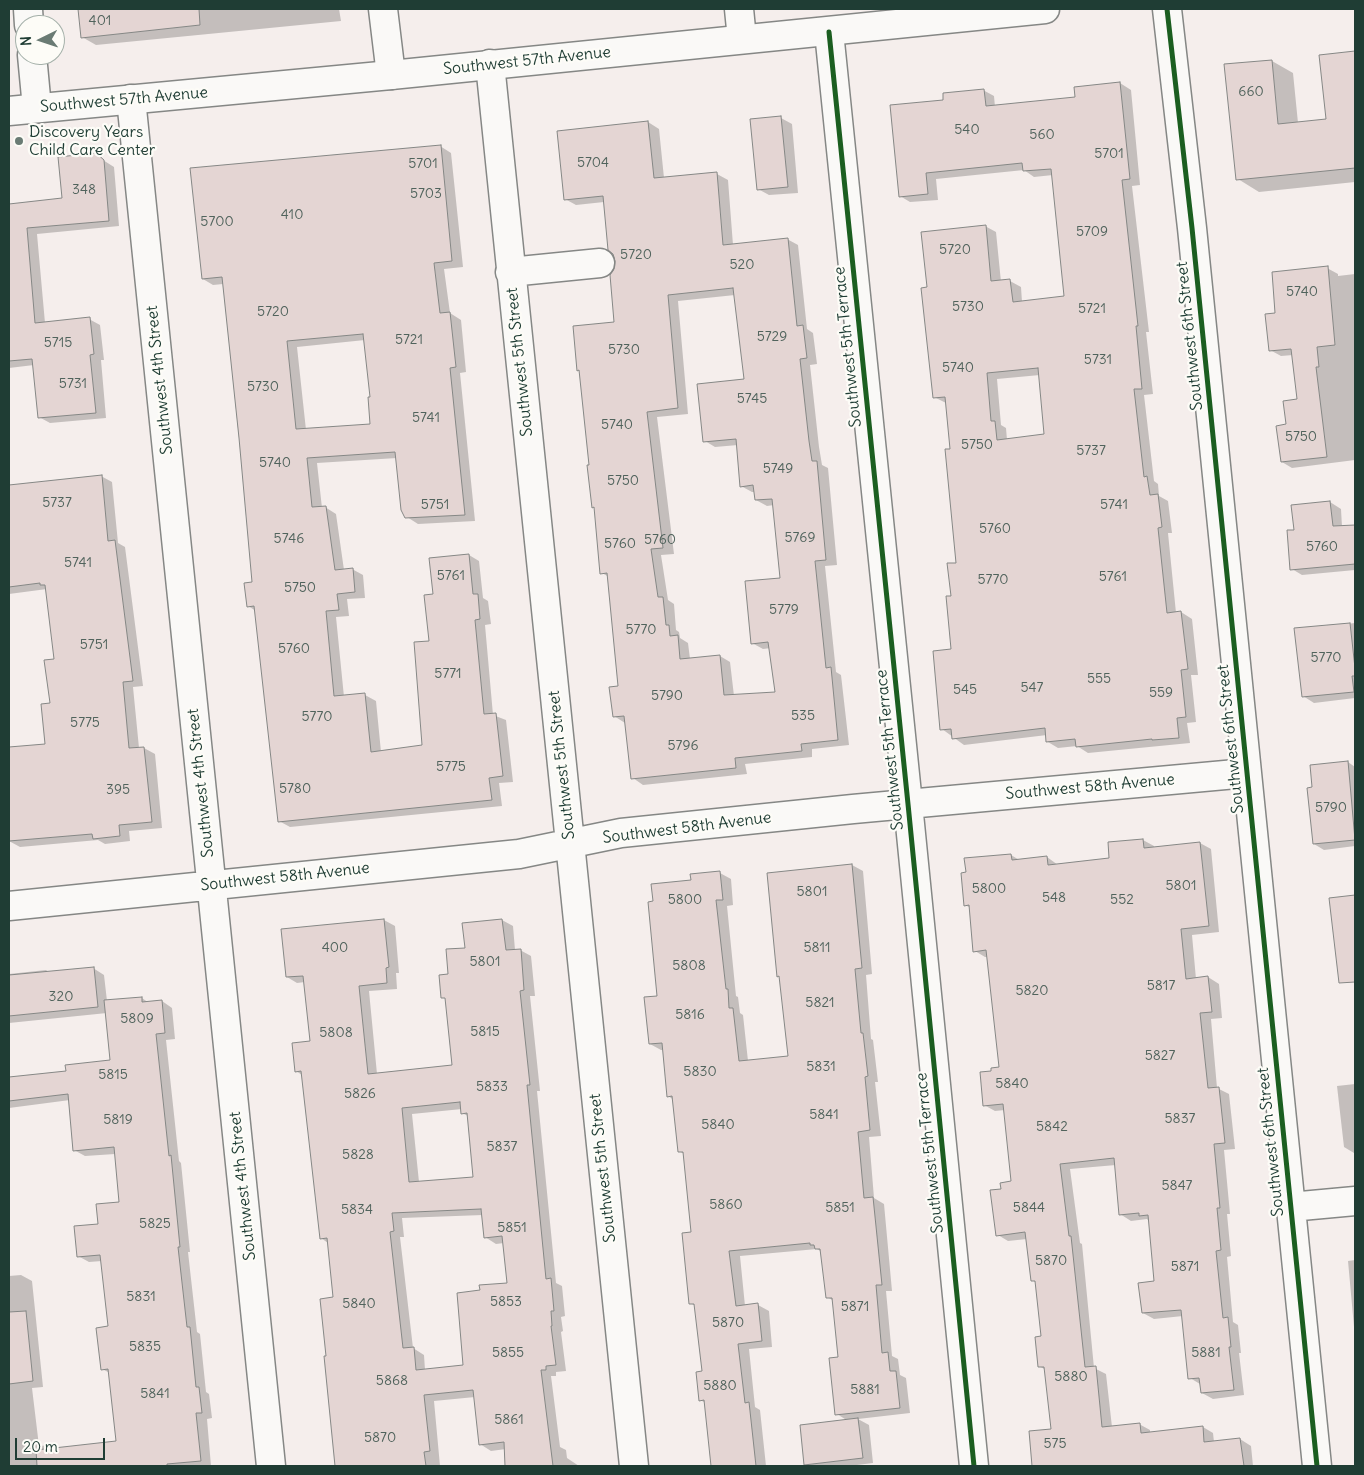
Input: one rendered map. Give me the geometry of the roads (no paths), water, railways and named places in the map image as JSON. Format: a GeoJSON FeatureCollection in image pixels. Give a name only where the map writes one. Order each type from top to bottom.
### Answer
{"type":"FeatureCollection","features":[{"type":"Feature","properties":{"kind":"street"},"geometry":{"type":"LineString","coordinates":[[383,9],[390,75]]}},
{"type":"Feature","properties":{"kind":"street"},"geometry":{"type":"LineString","coordinates":[[739,9],[742,39]]}},
{"type":"Feature","properties":{"kind":"street","name":"Southwest 57th Avenue"},"geometry":{"type":"LineString","coordinates":[[9,111],[829,32],[1045,9]]}},
{"type":"Feature","properties":{"kind":"street","name":"Southwest 6th Street"},"geometry":{"type":"LineString","coordinates":[[1167,9],[1192,228],[1317,1466]]}},
{"type":"Feature","properties":{"kind":"street","name":"Southwest 5th Terrace"},"geometry":{"type":"LineString","coordinates":[[829,32],[974,1466]]}},
{"type":"Feature","properties":{"kind":"street","name":"Southwest 5th Street"},"geometry":{"type":"LineString","coordinates":[[490,64],[634,1466]]}},
{"type":"Feature","properties":{"kind":"street"},"geometry":{"type":"LineString","coordinates":[[33,65],[37,108]]}},
{"type":"Feature","properties":{"kind":"street","name":"Southwest 4th Street"},"geometry":{"type":"LineString","coordinates":[[131,99],[271,1466]]}},
{"type":"Feature","properties":{"kind":"street"},"geometry":{"type":"LineString","coordinates":[[510,272],[600,262]]}},
{"type":"Feature","properties":{"kind":"street","name":"Southwest 58th Avenue"},"geometry":{"type":"LineString","coordinates":[[9,906],[519,854],[621,833],[1247,773]]}},
{"type":"Feature","properties":{"kind":"street"},"geometry":{"type":"LineString","coordinates":[[1290,1207],[1355,1201]]}},
{"type":"Feature","properties":{"kind":"place","name":"Discovery Years Child Care Center"},"geometry":{"type":"Point","coordinates":[19,141]}}]}
